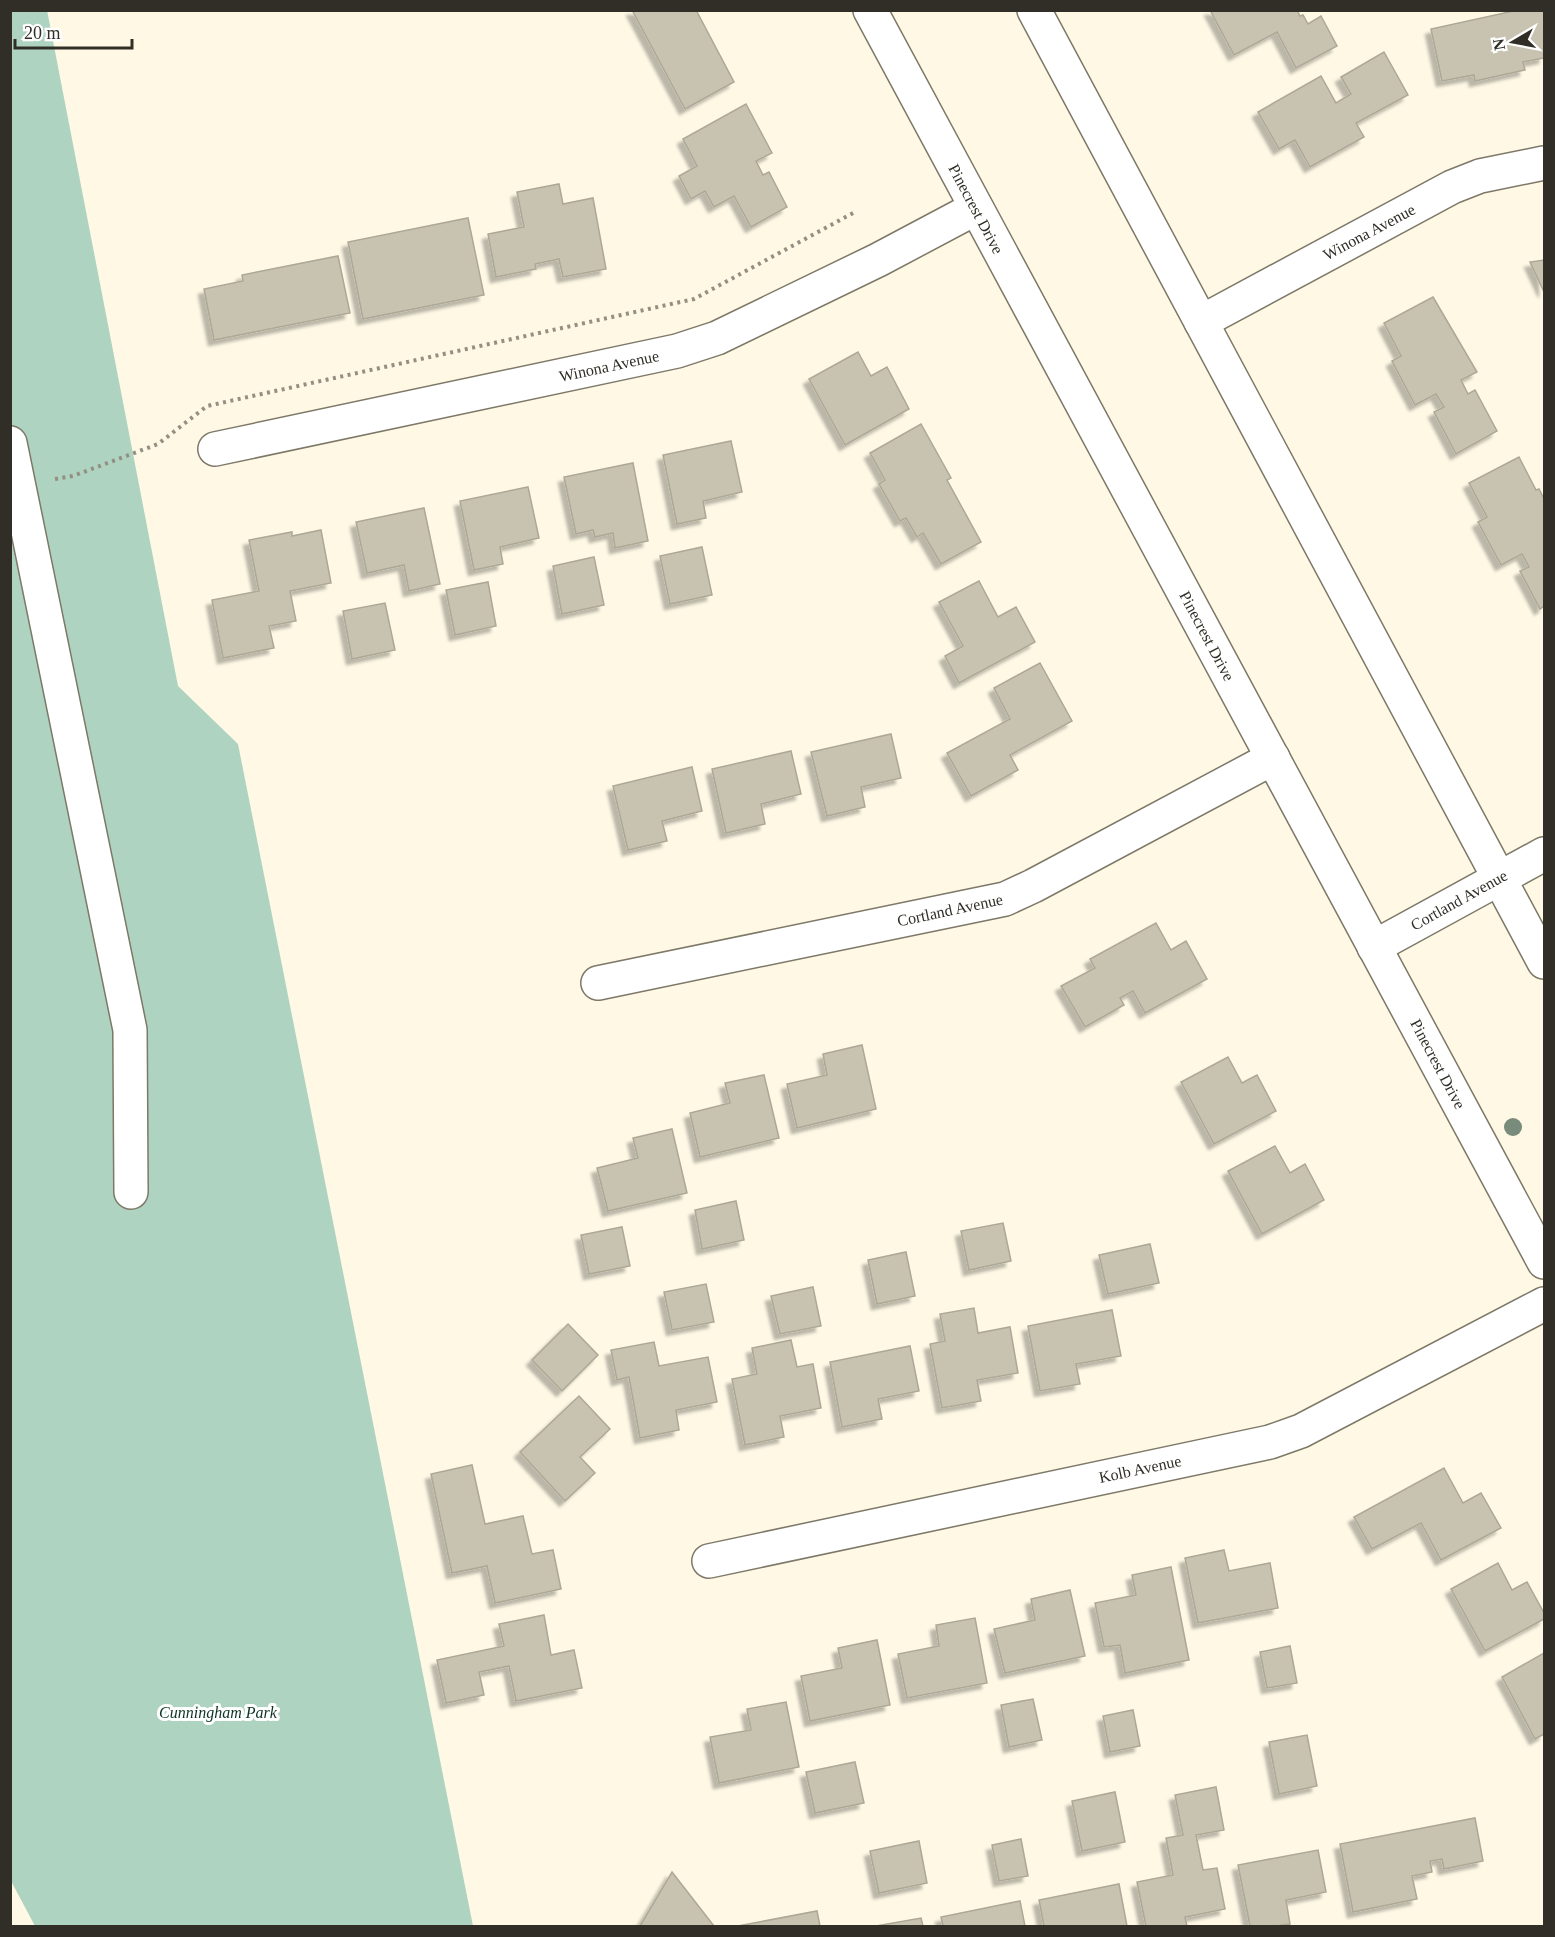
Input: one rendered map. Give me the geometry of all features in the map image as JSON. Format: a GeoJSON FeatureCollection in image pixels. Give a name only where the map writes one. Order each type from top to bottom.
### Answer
{"type":"FeatureCollection","features":[{"type":"Feature","properties":{"kind":"street","name":"Pinecrest Drive"},"geometry":{"type":"LineString","coordinates":[[870,10],[1545,1262]]}},
{"type":"Feature","properties":{"kind":"street"},"geometry":{"type":"LineString","coordinates":[[1034,10],[1545,962]]}},
{"type":"Feature","properties":{"kind":"street","name":"Winona Avenue"},"geometry":{"type":"LineString","coordinates":[[1201,322],[1452,187],[1480,176],[1545,163]]}},
{"type":"Feature","properties":{"kind":"street","name":"Winona Avenue"},"geometry":{"type":"LineString","coordinates":[[215,449],[676,351],[717,338],[878,260],[976,208]]}},
{"type":"Feature","properties":{"kind":"street"},"geometry":{"type":"LineString","coordinates":[[10,443],[130,1030],[131,1192]]}},
{"type":"Feature","properties":{"kind":"street","name":"Cortland Avenue"},"geometry":{"type":"LineString","coordinates":[[598,983],[1005,899],[1273,758]]}},
{"type":"Feature","properties":{"kind":"street","name":"Cortland Avenue"},"geometry":{"type":"LineString","coordinates":[[1374,947],[1545,854]]}},
{"type":"Feature","properties":{"kind":"street","name":"Kolb Avenue"},"geometry":{"type":"LineString","coordinates":[[709,1561],[1270,1442],[1301,1431],[1545,1304]]}},
{"type":"Feature","properties":{"kind":"path"},"geometry":{"type":"LineString","coordinates":[[19,486],[73,476],[158,444],[207,406],[694,298],[855,212]]}},
{"type":"Feature","properties":{"kind":"green space","name":"Cunningham Park"},"geometry":{"type":"Polygon","coordinates":[[[47,10],[178,686],[238,744],[473,1926],[35,1926],[11,1881],[10,11],[47,10]]]}},
{"type":"Feature","properties":{"kind":"building"},"geometry":{"type":"Polygon","coordinates":[[[632,10],[696,10],[734,82],[685,109],[632,10]]]}},
{"type":"Feature","properties":{"kind":"building"},"geometry":{"type":"Polygon","coordinates":[[[1210,10],[1297,10],[1308,24],[1321,16],[1337,46],[1296,68],[1277,32],[1234,55],[1210,10]]]}},
{"type":"Feature","properties":{"kind":"building"},"geometry":{"type":"Polygon","coordinates":[[[1518,10],[1544,10],[1544,58],[1523,62],[1525,70],[1475,81],[1474,75],[1442,81],[1431,29],[1518,10]]]}},
{"type":"Feature","properties":{"kind":"building"},"geometry":{"type":"Polygon","coordinates":[[[1384,52],[1408,95],[1356,123],[1364,137],[1310,167],[1295,140],[1279,149],[1258,112],[1321,76],[1336,103],[1351,94],[1341,77],[1384,52]]]}},
{"type":"Feature","properties":{"kind":"building"},"geometry":{"type":"Polygon","coordinates":[[[746,104],[772,153],[756,161],[763,175],[769,172],[787,207],[751,227],[734,196],[714,207],[705,191],[691,199],[679,176],[697,166],[683,139],[746,104]]]}},
{"type":"Feature","properties":{"kind":"building"},"geometry":{"type":"Polygon","coordinates":[[[559,184],[563,204],[593,198],[606,269],[563,277],[559,259],[535,264],[536,269],[496,277],[488,234],[524,227],[517,192],[559,184]]]}},
{"type":"Feature","properties":{"kind":"building"},"geometry":{"type":"Polygon","coordinates":[[[468,218],[484,295],[363,319],[348,242],[468,218]]]}},
{"type":"Feature","properties":{"kind":"building"},"geometry":{"type":"Polygon","coordinates":[[[338,256],[350,313],[214,340],[204,289],[243,281],[242,275],[338,256]]]}},
{"type":"Feature","properties":{"kind":"building"},"geometry":{"type":"Polygon","coordinates":[[[1544,260],[1544,292],[1530,262],[1544,260]]]}},
{"type":"Feature","properties":{"kind":"building"},"geometry":{"type":"Polygon","coordinates":[[[1433,297],[1477,372],[1461,380],[1468,394],[1475,390],[1497,431],[1456,454],[1434,412],[1444,407],[1436,394],[1415,405],[1392,361],[1401,356],[1384,323],[1433,297]]]}},
{"type":"Feature","properties":{"kind":"building"},"geometry":{"type":"Polygon","coordinates":[[[858,352],[871,376],[887,367],[909,409],[845,445],[809,379],[858,352]]]}},
{"type":"Feature","properties":{"kind":"building"},"geometry":{"type":"Polygon","coordinates":[[[921,424],[951,478],[947,480],[981,542],[941,564],[923,533],[917,537],[906,518],[900,521],[879,484],[885,480],[870,453],[921,424]]]}},
{"type":"Feature","properties":{"kind":"building"},"geometry":{"type":"Polygon","coordinates":[[[731,441],[742,492],[703,501],[706,518],[677,524],[663,455],[731,441]]]}},
{"type":"Feature","properties":{"kind":"building"},"geometry":{"type":"Polygon","coordinates":[[[1519,457],[1536,490],[1539,489],[1544,499],[1544,606],[1540,609],[1520,571],[1529,567],[1522,554],[1501,565],[1478,522],[1487,517],[1469,483],[1519,457]]]}},
{"type":"Feature","properties":{"kind":"building"},"geometry":{"type":"Polygon","coordinates":[[[633,463],[648,541],[615,548],[613,533],[595,537],[593,530],[576,534],[564,477],[633,463]]]}},
{"type":"Feature","properties":{"kind":"building"},"geometry":{"type":"Polygon","coordinates":[[[528,487],[539,538],[500,547],[503,564],[474,570],[460,501],[528,487]]]}},
{"type":"Feature","properties":{"kind":"building"},"geometry":{"type":"Polygon","coordinates":[[[424,508],[440,584],[409,591],[404,565],[367,573],[356,522],[424,508]]]}},
{"type":"Feature","properties":{"kind":"building"},"geometry":{"type":"Polygon","coordinates":[[[321,530],[331,583],[290,591],[296,621],[269,626],[274,648],[223,658],[212,600],[259,591],[249,540],[292,532],[292,536],[321,530]]]}},
{"type":"Feature","properties":{"kind":"building"},"geometry":{"type":"Polygon","coordinates":[[[702,547],[712,595],[670,604],[660,556],[702,547]]]}},
{"type":"Feature","properties":{"kind":"building"},"geometry":{"type":"Polygon","coordinates":[[[594,557],[604,605],[562,614],[553,566],[594,557]]]}},
{"type":"Feature","properties":{"kind":"building"},"geometry":{"type":"Polygon","coordinates":[[[979,581],[998,617],[1016,607],[1035,642],[959,683],[945,656],[963,646],[939,602],[979,581]]]}},
{"type":"Feature","properties":{"kind":"building"},"geometry":{"type":"Polygon","coordinates":[[[488,582],[496,626],[455,635],[446,590],[488,582]]]}},
{"type":"Feature","properties":{"kind":"building"},"geometry":{"type":"Polygon","coordinates":[[[385,603],[395,650],[352,659],[343,611],[385,603]]]}},
{"type":"Feature","properties":{"kind":"building"},"geometry":{"type":"Polygon","coordinates":[[[1040,663],[1072,721],[1010,755],[1018,770],[971,796],[947,753],[1010,719],[994,688],[1040,663]]]}},
{"type":"Feature","properties":{"kind":"building"},"geometry":{"type":"Polygon","coordinates":[[[891,734],[901,778],[861,787],[865,807],[827,816],[811,752],[891,734]]]}},
{"type":"Feature","properties":{"kind":"building"},"geometry":{"type":"Polygon","coordinates":[[[791,751],[801,794],[761,804],[765,824],[726,833],[712,769],[791,751]]]}},
{"type":"Feature","properties":{"kind":"building"},"geometry":{"type":"Polygon","coordinates":[[[692,767],[702,811],[662,821],[667,841],[628,850],[613,786],[692,767]]]}},
{"type":"Feature","properties":{"kind":"building"},"geometry":{"type":"Polygon","coordinates":[[[1156,923],[1171,950],[1186,941],[1207,979],[1145,1013],[1133,991],[1120,998],[1124,1005],[1085,1027],[1061,986],[1095,968],[1090,959],[1156,923]]]}},
{"type":"Feature","properties":{"kind":"building"},"geometry":{"type":"Polygon","coordinates":[[[862,1045],[876,1109],[797,1128],[787,1084],[827,1075],[823,1054],[862,1045]]]}},
{"type":"Feature","properties":{"kind":"building"},"geometry":{"type":"Polygon","coordinates":[[[1228,1057],[1242,1083],[1257,1075],[1276,1111],[1214,1144],[1181,1082],[1228,1057]]]}},
{"type":"Feature","properties":{"kind":"building"},"geometry":{"type":"Polygon","coordinates":[[[764,1075],[779,1138],[700,1157],[690,1113],[730,1103],[725,1083],[764,1075]]]}},
{"type":"Feature","properties":{"kind":"building"},"geometry":{"type":"Polygon","coordinates":[[[672,1129],[687,1193],[608,1211],[597,1168],[638,1158],[633,1138],[672,1129]]]}},
{"type":"Feature","properties":{"kind":"building"},"geometry":{"type":"Polygon","coordinates":[[[1275,1146],[1290,1173],[1305,1164],[1324,1200],[1262,1234],[1228,1171],[1275,1146]]]}},
{"type":"Feature","properties":{"kind":"building"},"geometry":{"type":"Polygon","coordinates":[[[736,1201],[744,1240],[702,1249],[695,1210],[736,1201]]]}},
{"type":"Feature","properties":{"kind":"building"},"geometry":{"type":"Polygon","coordinates":[[[1003,1223],[1011,1261],[969,1270],[961,1231],[1003,1223]]]}},
{"type":"Feature","properties":{"kind":"building"},"geometry":{"type":"Polygon","coordinates":[[[622,1227],[630,1266],[589,1274],[581,1235],[622,1227]]]}},
{"type":"Feature","properties":{"kind":"building"},"geometry":{"type":"Polygon","coordinates":[[[1150,1244],[1159,1283],[1108,1294],[1099,1255],[1150,1244]]]}},
{"type":"Feature","properties":{"kind":"building"},"geometry":{"type":"Polygon","coordinates":[[[906,1252],[915,1296],[877,1304],[868,1260],[906,1252]]]}},
{"type":"Feature","properties":{"kind":"building"},"geometry":{"type":"Polygon","coordinates":[[[706,1284],[714,1322],[672,1330],[664,1292],[706,1284]]]}},
{"type":"Feature","properties":{"kind":"building"},"geometry":{"type":"Polygon","coordinates":[[[813,1287],[821,1326],[780,1334],[771,1296],[813,1287]]]}},
{"type":"Feature","properties":{"kind":"building"},"geometry":{"type":"Polygon","coordinates":[[[974,1308],[978,1333],[1010,1327],[1018,1373],[977,1380],[981,1401],[942,1408],[930,1344],[945,1341],[940,1314],[974,1308]]]}},
{"type":"Feature","properties":{"kind":"building"},"geometry":{"type":"Polygon","coordinates":[[[1112,1310],[1121,1356],[1076,1364],[1080,1384],[1040,1391],[1028,1326],[1112,1310]]]}},
{"type":"Feature","properties":{"kind":"building"},"geometry":{"type":"Polygon","coordinates":[[[568,1324],[598,1355],[562,1391],[532,1360],[568,1324]]]}},
{"type":"Feature","properties":{"kind":"building"},"geometry":{"type":"Polygon","coordinates":[[[791,1340],[797,1367],[813,1364],[821,1408],[780,1416],[784,1437],[745,1445],[732,1379],[757,1374],[752,1348],[791,1340]]]}},
{"type":"Feature","properties":{"kind":"building"},"geometry":{"type":"Polygon","coordinates":[[[654,1342],[659,1366],[708,1357],[717,1402],[676,1410],[679,1430],[640,1438],[629,1377],[617,1380],[611,1350],[654,1342]]]}},
{"type":"Feature","properties":{"kind":"building"},"geometry":{"type":"Polygon","coordinates":[[[910,1346],[919,1391],[878,1399],[882,1419],[842,1427],[830,1362],[910,1346]]]}},
{"type":"Feature","properties":{"kind":"building"},"geometry":{"type":"Polygon","coordinates":[[[579,1396],[610,1429],[580,1457],[595,1473],[565,1501],[520,1452],[579,1396]]]}},
{"type":"Feature","properties":{"kind":"building"},"geometry":{"type":"Polygon","coordinates":[[[472,1465],[485,1524],[523,1516],[532,1554],[553,1550],[561,1589],[495,1603],[487,1566],[452,1573],[431,1474],[472,1465]]]}},
{"type":"Feature","properties":{"kind":"building"},"geometry":{"type":"Polygon","coordinates":[[[1444,1468],[1463,1503],[1481,1493],[1501,1528],[1441,1560],[1421,1523],[1372,1549],[1354,1517],[1444,1468]]]}},
{"type":"Feature","properties":{"kind":"building"},"geometry":{"type":"Polygon","coordinates":[[[1224,1550],[1229,1571],[1270,1563],[1278,1608],[1198,1623],[1185,1558],[1224,1550]]]}},
{"type":"Feature","properties":{"kind":"building"},"geometry":{"type":"Polygon","coordinates":[[[1498,1563],[1512,1590],[1527,1582],[1544,1613],[1544,1619],[1485,1651],[1451,1589],[1498,1563]]]}},
{"type":"Feature","properties":{"kind":"building"},"geometry":{"type":"Polygon","coordinates":[[[1171,1567],[1189,1660],[1125,1673],[1120,1645],[1104,1647],[1095,1603],[1136,1595],[1132,1575],[1171,1567]]]}},
{"type":"Feature","properties":{"kind":"building"},"geometry":{"type":"Polygon","coordinates":[[[1070,1590],[1085,1656],[1005,1673],[994,1629],[1035,1620],[1031,1599],[1070,1590]]]}},
{"type":"Feature","properties":{"kind":"building"},"geometry":{"type":"Polygon","coordinates":[[[544,1615],[551,1655],[574,1650],[582,1688],[516,1701],[509,1666],[479,1672],[484,1695],[446,1703],[437,1660],[504,1646],[499,1624],[544,1615]]]}},
{"type":"Feature","properties":{"kind":"building"},"geometry":{"type":"Polygon","coordinates":[[[975,1618],[987,1683],[907,1698],[898,1654],[939,1646],[936,1625],[975,1618]]]}},
{"type":"Feature","properties":{"kind":"building"},"geometry":{"type":"Polygon","coordinates":[[[877,1640],[890,1705],[810,1721],[801,1676],[842,1668],[838,1648],[877,1640]]]}},
{"type":"Feature","properties":{"kind":"building"},"geometry":{"type":"Polygon","coordinates":[[[1290,1646],[1297,1683],[1267,1688],[1260,1652],[1290,1646]]]}},
{"type":"Feature","properties":{"kind":"building"},"geometry":{"type":"Polygon","coordinates":[[[1544,1653],[1544,1734],[1535,1739],[1502,1677],[1544,1653]]]}},
{"type":"Feature","properties":{"kind":"building"},"geometry":{"type":"Polygon","coordinates":[[[1033,1699],[1042,1740],[1009,1747],[1001,1705],[1033,1699]]]}},
{"type":"Feature","properties":{"kind":"building"},"geometry":{"type":"Polygon","coordinates":[[[786,1702],[799,1767],[719,1783],[710,1737],[751,1730],[747,1709],[786,1702]]]}},
{"type":"Feature","properties":{"kind":"building"},"geometry":{"type":"Polygon","coordinates":[[[1133,1710],[1140,1746],[1110,1752],[1103,1716],[1133,1710]]]}},
{"type":"Feature","properties":{"kind":"building"},"geometry":{"type":"Polygon","coordinates":[[[1307,1735],[1317,1786],[1279,1794],[1269,1742],[1307,1735]]]}},
{"type":"Feature","properties":{"kind":"building"},"geometry":{"type":"Polygon","coordinates":[[[855,1762],[864,1803],[815,1813],[806,1772],[855,1762]]]}},
{"type":"Feature","properties":{"kind":"building"},"geometry":{"type":"Polygon","coordinates":[[[1216,1787],[1224,1830],[1196,1835],[1203,1870],[1217,1868],[1225,1909],[1185,1917],[1187,1926],[1146,1926],[1137,1882],[1173,1875],[1166,1838],[1183,1835],[1175,1795],[1216,1787]]]}},
{"type":"Feature","properties":{"kind":"building"},"geometry":{"type":"Polygon","coordinates":[[[1115,1792],[1125,1842],[1082,1851],[1072,1801],[1115,1792]]]}},
{"type":"Feature","properties":{"kind":"building"},"geometry":{"type":"Polygon","coordinates":[[[1475,1818],[1483,1861],[1444,1869],[1442,1859],[1430,1861],[1432,1872],[1412,1876],[1417,1899],[1353,1912],[1340,1844],[1475,1818]]]}},
{"type":"Feature","properties":{"kind":"building"},"geometry":{"type":"Polygon","coordinates":[[[1021,1839],[1028,1876],[999,1881],[992,1845],[1021,1839]]]}},
{"type":"Feature","properties":{"kind":"building"},"geometry":{"type":"Polygon","coordinates":[[[919,1841],[927,1883],[879,1893],[870,1851],[919,1841]]]}},
{"type":"Feature","properties":{"kind":"building"},"geometry":{"type":"Polygon","coordinates":[[[1318,1850],[1326,1892],[1286,1900],[1290,1924],[1250,1926],[1238,1865],[1318,1850]]]}},
{"type":"Feature","properties":{"kind":"building"},"geometry":{"type":"Polygon","coordinates":[[[672,1872],[714,1926],[640,1926],[672,1872]]]}},
{"type":"Feature","properties":{"kind":"building"},"geometry":{"type":"Polygon","coordinates":[[[1119,1884],[1127,1926],[1044,1926],[1039,1900],[1119,1884]]]}},
{"type":"Feature","properties":{"kind":"building"},"geometry":{"type":"Polygon","coordinates":[[[1020,1901],[1025,1926],[943,1926],[941,1917],[1020,1901]]]}},
{"type":"Feature","properties":{"kind":"building"},"geometry":{"type":"Polygon","coordinates":[[[817,1911],[820,1926],[738,1926],[817,1911]]]}},
{"type":"Feature","properties":{"kind":"building"},"geometry":{"type":"Polygon","coordinates":[[[921,1918],[923,1926],[876,1926],[921,1918]]]}}]}
